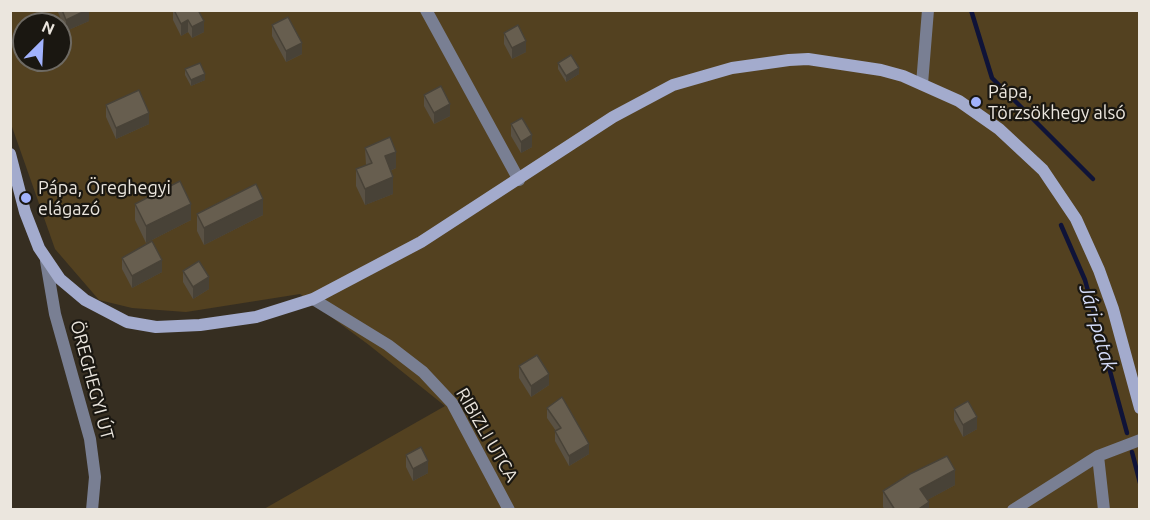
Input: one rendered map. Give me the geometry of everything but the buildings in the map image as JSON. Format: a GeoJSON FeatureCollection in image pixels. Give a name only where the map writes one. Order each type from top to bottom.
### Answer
{"type":"FeatureCollection","features":[{"type":"Feature","properties":{"kind":"main road"},"geometry":{"type":"LineString","coordinates":[[10,154],[26,212],[46,261],[60,279],[85,300],[112,315],[156,327],[226,322],[256,317],[313,299],[421,242],[638,101],[673,85],[732,68],[808,59],[881,70],[922,84],[959,101],[999,129],[1042,170],[1065,200],[1086,242],[1113,309],[1140,408]]}},
{"type":"Feature","properties":{"kind":"street"},"geometry":{"type":"LineString","coordinates":[[426,10],[519,180]]}},
{"type":"Feature","properties":{"kind":"street"},"geometry":{"type":"LineString","coordinates":[[922,84],[928,10]]}},
{"type":"Feature","properties":{"kind":"street","name":"ÖREGHEGYI ÚT"},"geometry":{"type":"LineString","coordinates":[[46,261],[55,314],[90,439],[96,477],[92,510]]}},
{"type":"Feature","properties":{"kind":"street","name":"RIBIZLI UTCA"},"geometry":{"type":"LineString","coordinates":[[313,299],[388,345],[423,372],[452,403],[509,510]]}},
{"type":"Feature","properties":{"kind":"street"},"geometry":{"type":"LineString","coordinates":[[1013,510],[1098,456],[1140,440]]}},
{"type":"Feature","properties":{"kind":"street"},"geometry":{"type":"LineString","coordinates":[[1098,456],[1104,510]]}},
{"type":"Feature","properties":{"kind":"shaded area"},"geometry":{"type":"Polygon","coordinates":[[[10,11],[1139,11],[1139,509],[264,509],[445,406],[369,345],[300,294],[186,312],[132,308],[99,300],[55,249],[11,124],[10,11]]]}},
{"type":"Feature","properties":{"kind":"waterway","name":"Jári-patak"},"geometry":{"type":"LineString","coordinates":[[971,10],[992,78],[1093,179]]}},
{"type":"Feature","properties":{"kind":"waterway","name":"Jári-patak"},"geometry":{"type":"LineString","coordinates":[[1061,225],[1085,280],[1127,433]]}},
{"type":"Feature","properties":{"kind":"waterway","name":"Jári-patak"},"geometry":{"type":"LineString","coordinates":[[1132,452],[1140,483]]}},
{"type":"Feature","properties":{"kind":"place","name":"Pápa, Törzsökhegy alsó"},"geometry":{"type":"Point","coordinates":[976,102]}},
{"type":"Feature","properties":{"kind":"place","name":"Pápa, Öreghegyi elágazó"},"geometry":{"type":"Point","coordinates":[26,198]}}]}
